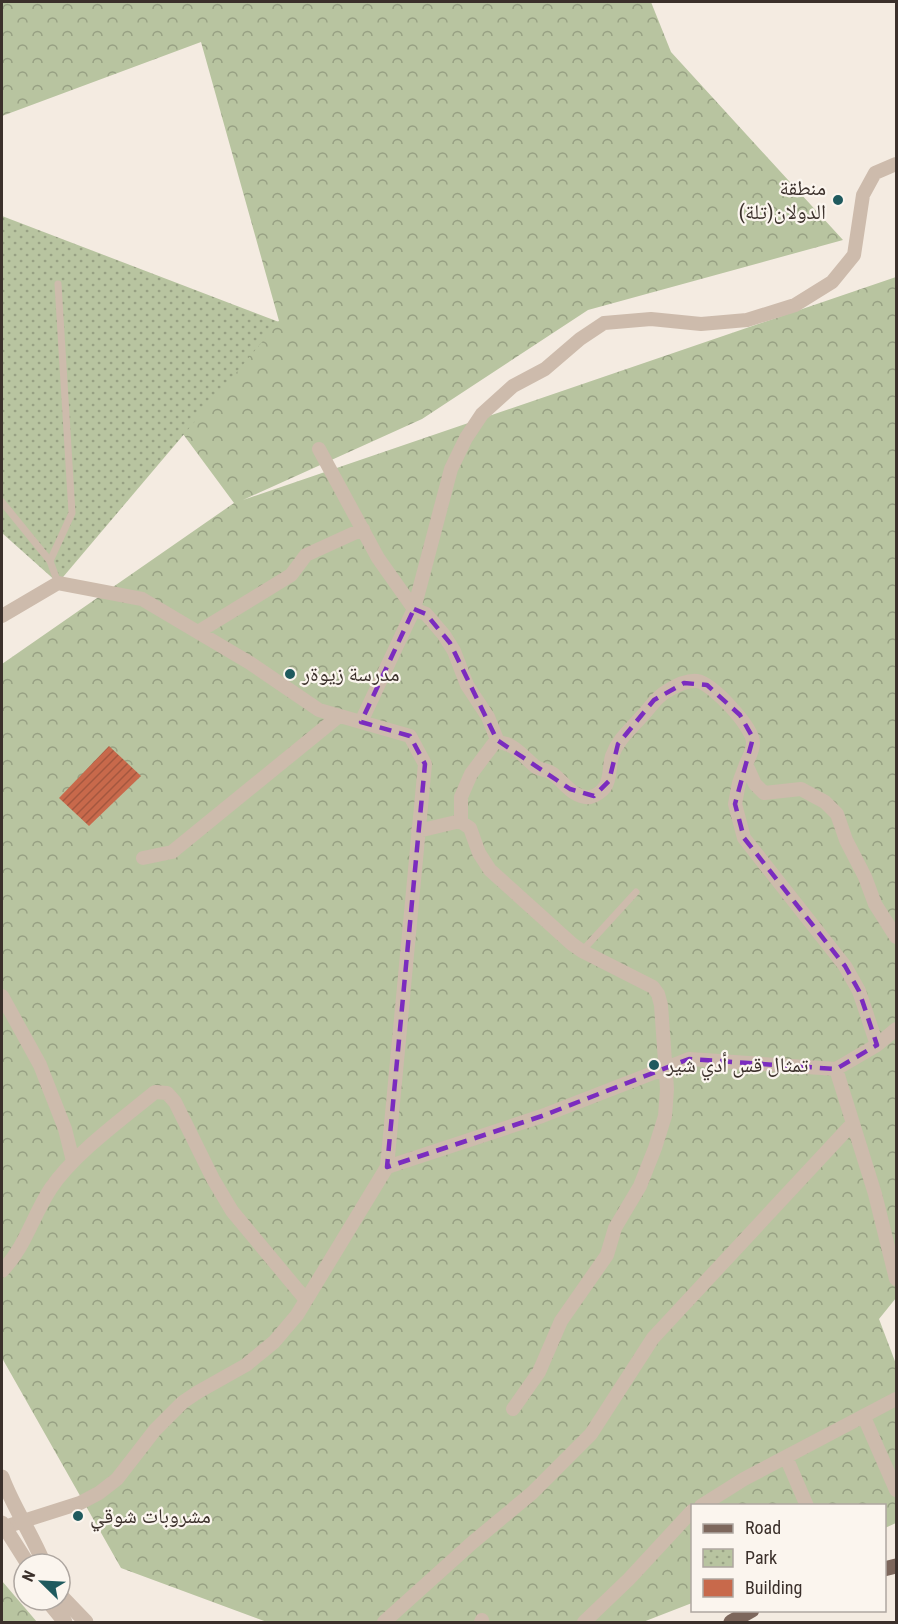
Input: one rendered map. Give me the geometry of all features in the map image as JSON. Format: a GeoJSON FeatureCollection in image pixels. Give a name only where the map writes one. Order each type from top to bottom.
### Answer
{"type":"FeatureCollection","features":[{"type":"Feature","properties":{"kind":"main road"},"geometry":{"type":"LineString","coordinates":[[731,1623],[750,1612]]}},
{"type":"Feature","properties":{"kind":"street"},"geometry":{"type":"LineString","coordinates":[[361,722],[414,609],[451,470],[466,438],[482,414],[513,386],[545,369],[604,322],[651,319],[701,324],[747,320],[795,305],[832,282],[854,255],[863,195],[875,173],[897,164]]}},
{"type":"Feature","properties":{"kind":"street"},"geometry":{"type":"LineString","coordinates":[[319,449],[378,558],[414,609],[426,614],[450,643],[467,685],[488,717],[498,742]]}},
{"type":"Feature","properties":{"kind":"street"},"geometry":{"type":"LineString","coordinates":[[198,632],[291,575],[306,555],[363,530]]}},
{"type":"Feature","properties":{"kind":"street"},"geometry":{"type":"LineString","coordinates":[[2,616],[58,583],[142,599],[250,663],[319,710],[410,736],[425,764],[387,1167],[286,1329],[260,1354],[231,1375],[198,1392],[168,1416],[124,1471],[108,1486],[80,1503],[2,1527],[20,1552]]}},
{"type":"Feature","properties":{"kind":"street"},"geometry":{"type":"LineString","coordinates":[[461,822],[461,797],[471,774],[495,742],[503,742],[514,747],[538,768],[550,772],[570,789],[583,796],[594,796],[605,788],[609,781],[612,757],[618,744],[645,714],[654,700],[676,686],[697,681],[711,687],[740,715],[753,742],[739,783],[735,804],[744,838],[844,966],[860,991],[877,1046]]}},
{"type":"Feature","properties":{"kind":"street"},"geometry":{"type":"LineString","coordinates":[[143,858],[172,852],[339,716]]}},
{"type":"Feature","properties":{"kind":"street"},"geometry":{"type":"LineString","coordinates":[[746,764],[755,784],[764,793],[801,789],[825,802],[837,814],[846,840],[865,877],[875,904],[897,937]]}},
{"type":"Feature","properties":{"kind":"street"},"geometry":{"type":"LineString","coordinates":[[418,831],[461,822],[470,828],[483,862],[517,896],[582,951],[645,982],[658,994],[661,1005],[667,1068],[665,1116],[648,1169],[615,1228],[607,1255],[561,1321],[540,1372],[513,1409]]}},
{"type":"Feature","properties":{"kind":"street"},"geometry":{"type":"LineString","coordinates":[[2,996],[40,1065],[65,1129],[73,1161]]}},
{"type":"Feature","properties":{"kind":"street"},"geometry":{"type":"LineString","coordinates":[[387,1167],[542,1116],[688,1059],[836,1069],[877,1046],[897,1029]]}},
{"type":"Feature","properties":{"kind":"street"},"geometry":{"type":"LineString","coordinates":[[836,1069],[893,1249],[897,1279]]}},
{"type":"Feature","properties":{"kind":"street"},"geometry":{"type":"LineString","coordinates":[[2,1271],[27,1235],[50,1189],[73,1161],[155,1092],[167,1093],[175,1102],[213,1179],[232,1211],[306,1300]]}},
{"type":"Feature","properties":{"kind":"street"},"geometry":{"type":"LineString","coordinates":[[384,1623],[473,1542],[532,1493],[591,1434],[653,1338],[853,1123]]}},
{"type":"Feature","properties":{"kind":"street"},"geometry":{"type":"LineString","coordinates":[[707,1504],[744,1479],[897,1400]]}},
{"type":"Feature","properties":{"kind":"street"},"geometry":{"type":"LineString","coordinates":[[864,1417],[897,1490]]}},
{"type":"Feature","properties":{"kind":"street"},"geometry":{"type":"LineString","coordinates":[[786,1457],[806,1504]]}},
{"type":"Feature","properties":{"kind":"street"},"geometry":{"type":"LineString","coordinates":[[2,1477],[12,1502],[38,1552]]}},
{"type":"Feature","properties":{"kind":"street"},"geometry":{"type":"LineString","coordinates":[[584,1623],[691,1513]]}},
{"type":"Feature","properties":{"kind":"street"},"geometry":{"type":"LineString","coordinates":[[72,1608],[86,1623]]}},
{"type":"Feature","properties":{"kind":"lane"},"geometry":{"type":"LineString","coordinates":[[51,561],[72,513],[58,284]]}},
{"type":"Feature","properties":{"kind":"lane"},"geometry":{"type":"LineString","coordinates":[[2,502],[51,561],[58,583]]}},
{"type":"Feature","properties":{"kind":"lane"},"geometry":{"type":"LineString","coordinates":[[582,951],[636,892]]}},
{"type":"Feature","properties":{"kind":"highlighted area"},"geometry":{"type":"Polygon","coordinates":[[[414,609],[426,614],[450,643],[497,740],[570,789],[594,796],[609,781],[618,744],[654,700],[684,683],[707,685],[740,715],[753,738],[735,804],[744,838],[845,966],[859,991],[877,1045],[836,1069],[689,1059],[542,1116],[387,1167],[425,764],[410,736],[361,722],[414,609]]]}},
{"type":"Feature","properties":{"kind":"green space"},"geometry":{"type":"Polygon","coordinates":[[[2,2],[651,2],[671,52],[843,240],[588,310],[422,419],[243,500],[896,277],[896,1298],[879,1319],[896,1364],[896,1523],[886,1528],[886,1504],[691,1504],[691,1603],[643,1622],[267,1622],[121,1568],[2,1358],[2,664],[234,503],[146,384],[279,321],[201,42],[2,116],[2,2]]]}},
{"type":"Feature","properties":{"kind":"green space"},"geometry":{"type":"Polygon","coordinates":[[[2,216],[279,322],[58,583],[2,533],[2,216]]]}},
{"type":"Feature","properties":{"kind":"green space"},"geometry":{"type":"Polygon","coordinates":[[[2,1581],[12,1593],[12,1612],[28,1612],[37,1622],[2,1622],[2,1581]]]}},
{"type":"Feature","properties":{"kind":"building"},"geometry":{"type":"Polygon","coordinates":[[[109,746],[141,776],[89,826],[59,798],[109,746]]]}},
{"type":"Feature","properties":{"kind":"place","name":"منطقة الدولان(تلة)"},"geometry":{"type":"Point","coordinates":[838,200]}},
{"type":"Feature","properties":{"kind":"place","name":"مدرسة زيوةر"},"geometry":{"type":"Point","coordinates":[290,674]}},
{"type":"Feature","properties":{"kind":"place","name":"تمثال قس أدي شير"},"geometry":{"type":"Point","coordinates":[654,1065]}},
{"type":"Feature","properties":{"kind":"place","name":"مشروبات شوقي"},"geometry":{"type":"Point","coordinates":[78,1516]}}]}
